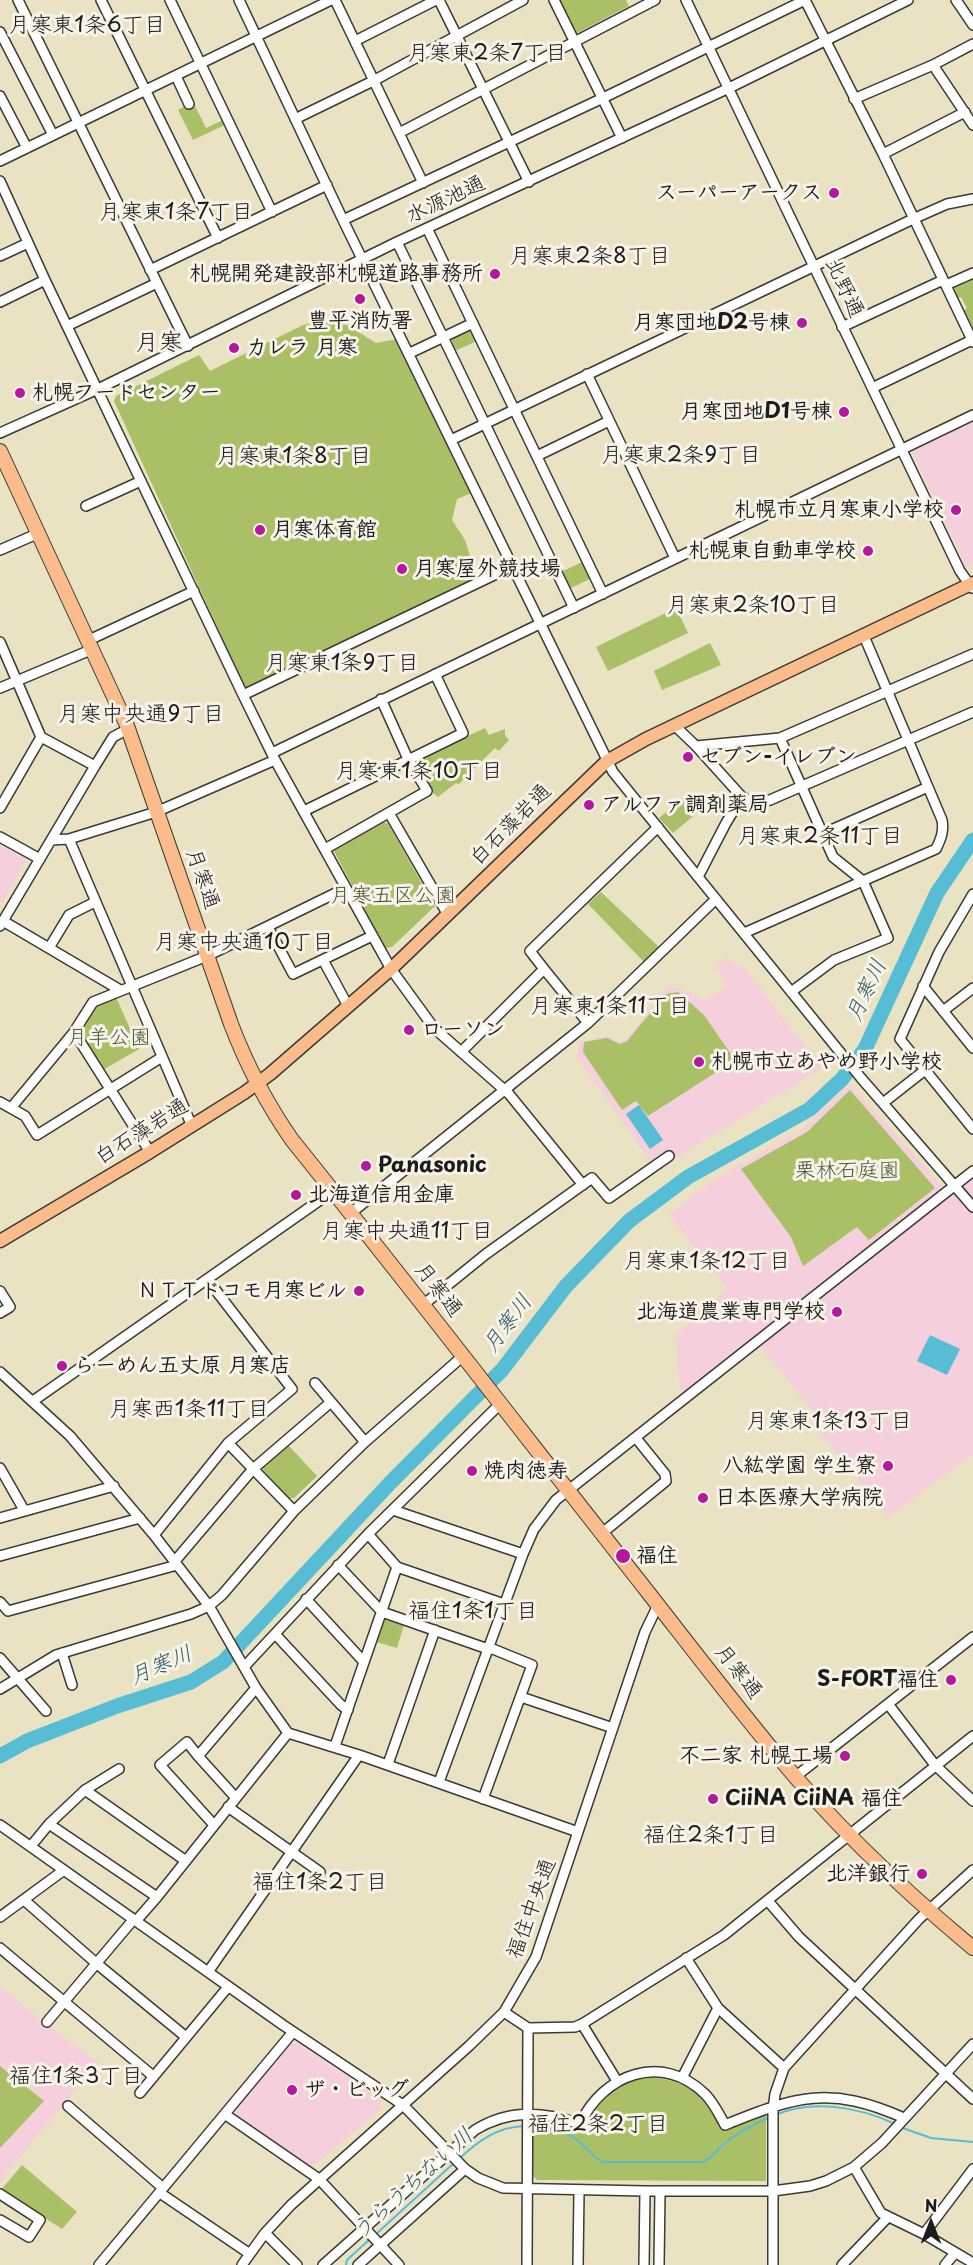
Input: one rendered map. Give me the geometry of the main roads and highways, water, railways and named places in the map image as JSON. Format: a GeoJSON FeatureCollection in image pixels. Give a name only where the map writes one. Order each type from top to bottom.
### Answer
{"type":"FeatureCollection","features":[{"type":"Feature","properties":{"kind":"highway","name":"月寒通"},"geometry":{"type":"LineString","coordinates":[[0,451],[128,729],[236,1037],[268,1104],[292,1140],[795,1777],[849,1834],[928,1911],[973,1948]]}},
{"type":"Feature","properties":{"kind":"main road","name":"白石藻岩通"},"geometry":{"type":"LineString","coordinates":[[0,1241],[150,1152],[257,1083],[392,969],[607,761],[675,725],[972,585]]}},
{"type":"Feature","properties":{"kind":"water"},"geometry":{"type":"Polygon","coordinates":[[[639,1105],[663,1140],[650,1149],[626,1114],[639,1105]]]}},
{"type":"Feature","properties":{"kind":"water"},"geometry":{"type":"Polygon","coordinates":[[[930,1335],[960,1349],[947,1375],[917,1361],[930,1335]]]}},
{"type":"Feature","properties":{"kind":"waterway","name":"月寒川"},"geometry":{"type":"LineString","coordinates":[[0,1756],[27,1741],[117,1706],[191,1682],[223,1662],[390,1483],[502,1370],[566,1286],[629,1221],[688,1177],[810,1109],[842,1079],[865,1049],[937,893],[973,840]]}},
{"type":"Feature","properties":{"kind":"waterway","name":"うらうちない川"},"geometry":{"type":"LineString","coordinates":[[775,2115],[805,2107],[836,2107],[866,2113],[895,2124]]}},
{"type":"Feature","properties":{"kind":"waterway","name":"うらうちない川"},"geometry":{"type":"LineString","coordinates":[[530,2126],[552,2128],[566,2133],[602,2162],[704,2162],[730,2139],[770,2117]]}},
{"type":"Feature","properties":{"kind":"waterway","name":"うらうちない川"},"geometry":{"type":"LineString","coordinates":[[459,2159],[488,2136],[505,2129],[524,2126]]}},
{"type":"Feature","properties":{"kind":"waterway","name":"うらうちない川"},"geometry":{"type":"LineString","coordinates":[[900,2127],[931,2138],[973,2142]]}},
{"type":"Feature","properties":{"kind":"waterway","name":"うらうちない川"},"geometry":{"type":"LineString","coordinates":[[375,2235],[455,2162]]}},
{"type":"Feature","properties":{"kind":"waterway","name":"うらうちない川"},"geometry":{"type":"LineString","coordinates":[[346,2265],[347,2260],[370,2239]]}},
{"type":"Feature","properties":{"kind":"place","name":"スーパーアークス"},"geometry":{"type":"Point","coordinates":[834,193]}},
{"type":"Feature","properties":{"kind":"place","name":"札幌開発建設部札幌道路事務所"},"geometry":{"type":"Point","coordinates":[495,274]}},
{"type":"Feature","properties":{"kind":"place","name":"豊平消防署"},"geometry":{"type":"Point","coordinates":[360,299]}},
{"type":"Feature","properties":{"kind":"place","name":"月寒団地D2号棟"},"geometry":{"type":"Point","coordinates":[802,323]}},
{"type":"Feature","properties":{"kind":"place","name":"カレラ 月寒"},"geometry":{"type":"Point","coordinates":[234,348]}},
{"type":"Feature","properties":{"kind":"place","name":"札幌フードセンター"},"geometry":{"type":"Point","coordinates":[20,393]}},
{"type":"Feature","properties":{"kind":"place","name":"月寒団地D1号棟"},"geometry":{"type":"Point","coordinates":[844,412]}},
{"type":"Feature","properties":{"kind":"place","name":"札幌市立月寒東小学校"},"geometry":{"type":"Point","coordinates":[956,510]}},
{"type":"Feature","properties":{"kind":"place","name":"月寒体育館"},"geometry":{"type":"Point","coordinates":[260,530]}},
{"type":"Feature","properties":{"kind":"place","name":"札幌東自動車学校"},"geometry":{"type":"Point","coordinates":[868,551]}},
{"type":"Feature","properties":{"kind":"place","name":"月寒屋外競技場"},"geometry":{"type":"Point","coordinates":[402,569]}},
{"type":"Feature","properties":{"kind":"place","name":"セブン-イレブン"},"geometry":{"type":"Point","coordinates":[688,757]}},
{"type":"Feature","properties":{"kind":"place","name":"アルファ調剤薬局"},"geometry":{"type":"Point","coordinates":[589,805]}},
{"type":"Feature","properties":{"kind":"place","name":"ローソン"},"geometry":{"type":"Point","coordinates":[409,1030]}},
{"type":"Feature","properties":{"kind":"place","name":"札幌市立あやめ野小学校"},"geometry":{"type":"Point","coordinates":[699,1062]}},
{"type":"Feature","properties":{"kind":"place","name":"Panasonic"},"geometry":{"type":"Point","coordinates":[366,1166]}},
{"type":"Feature","properties":{"kind":"place","name":"北海道信用金庫"},"geometry":{"type":"Point","coordinates":[296,1195]}},
{"type":"Feature","properties":{"kind":"place","name":"ＮＴＴドコモ月寒ビル"},"geometry":{"type":"Point","coordinates":[359,1291]}},
{"type":"Feature","properties":{"kind":"place","name":"北海道農業専門学校"},"geometry":{"type":"Point","coordinates":[837,1312]}},
{"type":"Feature","properties":{"kind":"place","name":"らーめん五丈原 月寒店"},"geometry":{"type":"Point","coordinates":[62,1366]}},
{"type":"Feature","properties":{"kind":"place","name":"八紘学園 学生寮"},"geometry":{"type":"Point","coordinates":[888,1466]}},
{"type":"Feature","properties":{"kind":"place","name":"焼肉徳寿"},"geometry":{"type":"Point","coordinates":[472,1471]}},
{"type":"Feature","properties":{"kind":"place","name":"日本医療大学病院"},"geometry":{"type":"Point","coordinates":[703,1498]}},
{"type":"Feature","properties":{"kind":"place","name":"福住"},"geometry":{"type":"Point","coordinates":[623,1556]}},
{"type":"Feature","properties":{"kind":"place","name":"S-FORT福住"},"geometry":{"type":"Point","coordinates":[951,1680]}},
{"type":"Feature","properties":{"kind":"place","name":"不二家 札幌工場"},"geometry":{"type":"Point","coordinates":[845,1756]}},
{"type":"Feature","properties":{"kind":"place","name":"CiiNA CiiNA 福住"},"geometry":{"type":"Point","coordinates":[713,1799]}},
{"type":"Feature","properties":{"kind":"place","name":"北洋銀行"},"geometry":{"type":"Point","coordinates":[922,1874]}},
{"type":"Feature","properties":{"kind":"place","name":"ザ・ビッグ"},"geometry":{"type":"Point","coordinates":[292,2090]}},
{"type":"Feature","properties":{"kind":"district","name":"月寒東1条6丁目"},"geometry":{"type":"Point","coordinates":[87,26]}},
{"type":"Feature","properties":{"kind":"district","name":"月寒東2条7丁目"},"geometry":{"type":"Point","coordinates":[487,54]}},
{"type":"Feature","properties":{"kind":"district","name":"月寒東1条7丁目"},"geometry":{"type":"Point","coordinates":[176,213]}},
{"type":"Feature","properties":{"kind":"district","name":"月寒東2条8丁目"},"geometry":{"type":"Point","coordinates":[590,257]}},
{"type":"Feature","properties":{"kind":"district","name":"月寒"},"geometry":{"type":"Point","coordinates":[159,343]}},
{"type":"Feature","properties":{"kind":"district","name":"月寒東2条9丁目"},"geometry":{"type":"Point","coordinates":[681,456]}},
{"type":"Feature","properties":{"kind":"district","name":"月寒東1条8丁目"},"geometry":{"type":"Point","coordinates":[294,457]}},
{"type":"Feature","properties":{"kind":"district","name":"月寒東2条10丁目"},"geometry":{"type":"Point","coordinates":[753,606]}},
{"type":"Feature","properties":{"kind":"district","name":"月寒東1条9丁目"},"geometry":{"type":"Point","coordinates":[342,664]}},
{"type":"Feature","properties":{"kind":"district","name":"月寒中央通9丁目"},"geometry":{"type":"Point","coordinates":[141,715]}},
{"type":"Feature","properties":{"kind":"district","name":"月寒東1条10丁目"},"geometry":{"type":"Point","coordinates":[419,772]}},
{"type":"Feature","properties":{"kind":"district","name":"月寒東2条11丁目"},"geometry":{"type":"Point","coordinates":[820,837]}},
{"type":"Feature","properties":{"kind":"district","name":"月寒中央通10丁目"},"geometry":{"type":"Point","coordinates":[244,943]}},
{"type":"Feature","properties":{"kind":"district","name":"月寒東1条11丁目"},"geometry":{"type":"Point","coordinates":[610,1007]}},
{"type":"Feature","properties":{"kind":"district","name":"月寒中央通11丁目"},"geometry":{"type":"Point","coordinates":[407,1232]}},
{"type":"Feature","properties":{"kind":"district","name":"月寒東1条12丁目"},"geometry":{"type":"Point","coordinates":[707,1262]}},
{"type":"Feature","properties":{"kind":"district","name":"月寒西1条11丁目"},"geometry":{"type":"Point","coordinates":[189,1410]}},
{"type":"Feature","properties":{"kind":"district","name":"月寒東1条13丁目"},"geometry":{"type":"Point","coordinates":[829,1422]}},
{"type":"Feature","properties":{"kind":"district","name":"福住1条1丁目"},"geometry":{"type":"Point","coordinates":[473,1612]}},
{"type":"Feature","properties":{"kind":"district","name":"福住2条1丁目"},"geometry":{"type":"Point","coordinates":[711,1836]}},
{"type":"Feature","properties":{"kind":"district","name":"福住1条2丁目"},"geometry":{"type":"Point","coordinates":[320,1883]}},
{"type":"Feature","properties":{"kind":"district","name":"福住1条3丁目"},"geometry":{"type":"Point","coordinates":[76,2077]}},
{"type":"Feature","properties":{"kind":"district","name":"福住2条2丁目"},"geometry":{"type":"Point","coordinates":[598,2125]}},
{"type":"Feature","properties":{"kind":"park label","name":"月寒五区公園"},"geometry":{"type":"Point","coordinates":[393,896]}},
{"type":"Feature","properties":{"kind":"park label","name":"月羊公園"},"geometry":{"type":"Point","coordinates":[109,1038]}},
{"type":"Feature","properties":{"kind":"park label","name":"栗林石庭園"},"geometry":{"type":"Point","coordinates":[847,1171]}}]}
